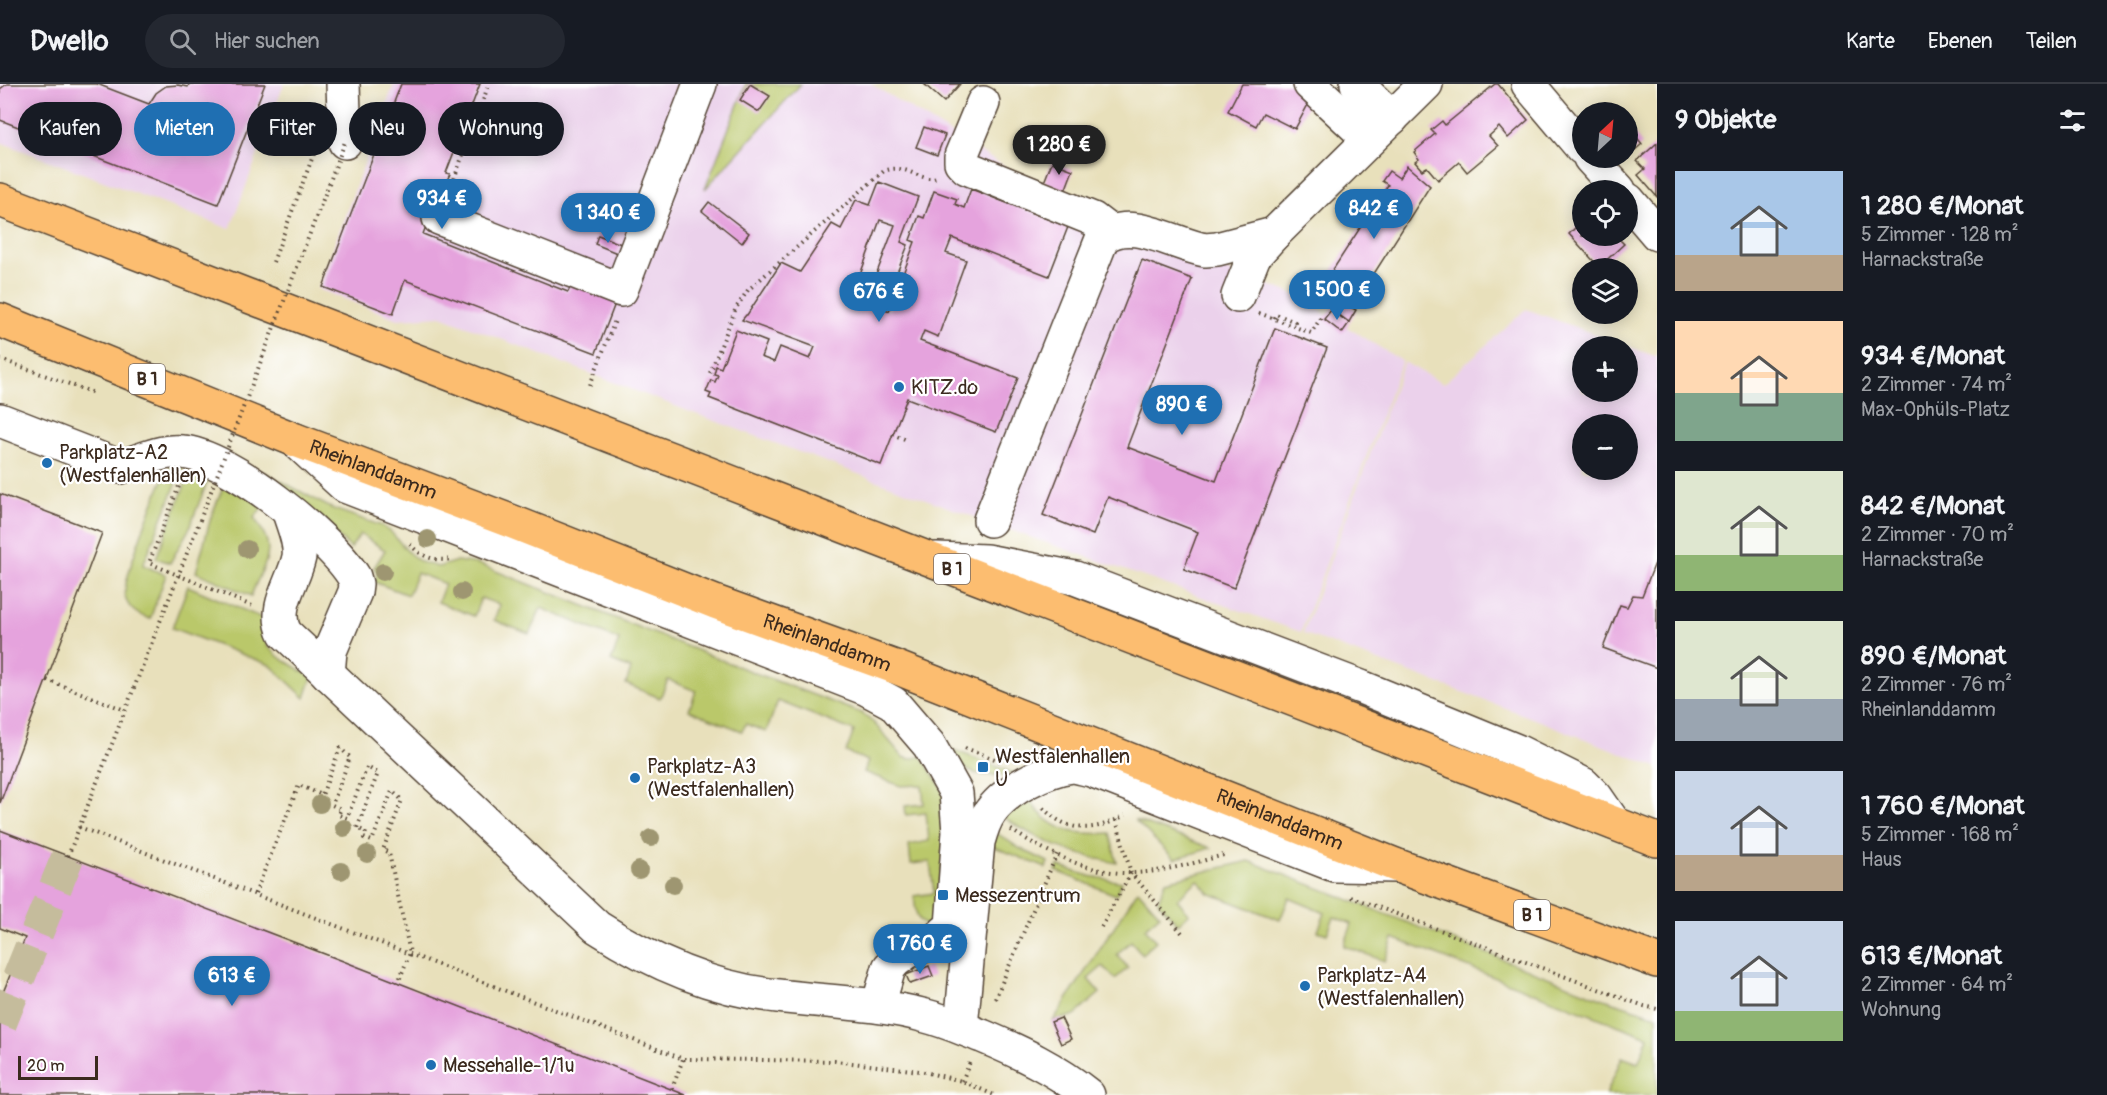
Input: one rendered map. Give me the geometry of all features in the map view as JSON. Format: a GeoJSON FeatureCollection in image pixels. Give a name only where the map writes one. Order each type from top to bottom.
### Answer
{"type":"FeatureCollection","features":[{"type":"Feature","properties":{"kind":"main road","name":"B 1"},"geometry":{"type":"LineString","coordinates":[[0,200],[924,559],[1657,840]]}},
{"type":"Feature","properties":{"kind":"main road","name":"Rheinlanddamm"},"geometry":{"type":"LineString","coordinates":[[0,320],[293,439],[513,522],[715,602],[895,667],[1398,866],[1657,961]]}},
{"type":"Feature","properties":{"kind":"street"},"geometry":{"type":"LineString","coordinates":[[337,115],[343,84]]}},
{"type":"Feature","properties":{"kind":"street"},"geometry":{"type":"LineString","coordinates":[[439,218],[621,290],[700,84]]}},
{"type":"Feature","properties":{"kind":"street"},"geometry":{"type":"LineString","coordinates":[[1310,84],[1380,128]]}},
{"type":"Feature","properties":{"kind":"street"},"geometry":{"type":"LineString","coordinates":[[1357,84],[1380,128]]}},
{"type":"Feature","properties":{"kind":"street"},"geometry":{"type":"LineString","coordinates":[[1246,303],[1254,256],[1426,84]]}},
{"type":"Feature","properties":{"kind":"street"},"geometry":{"type":"LineString","coordinates":[[1527,84],[1572,136]]}},
{"type":"Feature","properties":{"kind":"street"},"geometry":{"type":"LineString","coordinates":[[983,104],[961,156],[961,162],[967,168],[1093,219],[1110,232]]}},
{"type":"Feature","properties":{"kind":"street"},"geometry":{"type":"LineString","coordinates":[[1599,168],[1610,180]]}},
{"type":"Feature","properties":{"kind":"street"},"geometry":{"type":"LineString","coordinates":[[1638,212],[1657,234]]}},
{"type":"Feature","properties":{"kind":"street"},"geometry":{"type":"LineString","coordinates":[[990,520],[1102,239],[1110,232],[1121,228],[1135,229],[1205,250],[1274,234]]}},
{"type":"Feature","properties":{"kind":"street"},"geometry":{"type":"LineString","coordinates":[[0,420],[121,467],[163,453],[182,452],[192,454],[250,481],[321,540],[351,571],[356,584],[330,651],[328,674]]}},
{"type":"Feature","properties":{"kind":"street"},"geometry":{"type":"LineString","coordinates":[[293,439],[345,486],[854,684],[893,703],[929,745],[956,793],[959,832],[952,926],[960,1028]]}},
{"type":"Feature","properties":{"kind":"street"},"geometry":{"type":"LineString","coordinates":[[289,512],[299,550],[298,560],[282,604],[281,626],[285,633],[597,927],[627,946],[683,972],[745,991],[878,1006],[960,1028],[1017,1051],[1089,1095]]}},
{"type":"Feature","properties":{"kind":"street"},"geometry":{"type":"LineString","coordinates":[[960,1028],[978,842],[989,813],[1004,797],[1039,776],[1074,766],[1091,770],[1334,865],[1398,866]]}},
{"type":"Feature","properties":{"kind":"street"},"geometry":{"type":"LineString","coordinates":[[878,1006],[889,968],[895,961],[907,952],[933,942],[952,926]]}},
{"type":"Feature","properties":{"kind":"path"},"geometry":{"type":"LineString","coordinates":[[439,218],[489,84]]}},
{"type":"Feature","properties":{"kind":"path"},"geometry":{"type":"LineString","coordinates":[[273,262],[325,156]]}},
{"type":"Feature","properties":{"kind":"path"},"geometry":{"type":"LineString","coordinates":[[68,856],[200,520],[327,156]]}},
{"type":"Feature","properties":{"kind":"path"},"geometry":{"type":"LineString","coordinates":[[710,373],[736,308],[748,290],[884,171],[895,166],[904,170]]}},
{"type":"Feature","properties":{"kind":"path"},"geometry":{"type":"LineString","coordinates":[[1246,303],[1274,318],[1311,333],[1321,318]]}},
{"type":"Feature","properties":{"kind":"path"},"geometry":{"type":"LineString","coordinates":[[1274,318],[1276,314],[1295,322],[1294,325]]}},
{"type":"Feature","properties":{"kind":"path"},"geometry":{"type":"LineString","coordinates":[[590,385],[616,316]]}},
{"type":"Feature","properties":{"kind":"path"},"geometry":{"type":"LineString","coordinates":[[892,434],[907,440]]}},
{"type":"Feature","properties":{"kind":"path"},"geometry":{"type":"LineString","coordinates":[[192,454],[149,563],[281,618]]}},
{"type":"Feature","properties":{"kind":"path"},"geometry":{"type":"LineString","coordinates":[[47,680],[125,710]]}},
{"type":"Feature","properties":{"kind":"path"},"geometry":{"type":"LineString","coordinates":[[255,894],[299,785],[322,795],[340,748],[350,757],[332,805],[341,809],[338,815],[347,818],[367,767],[378,773],[357,828],[366,832],[364,837],[372,841],[392,791],[402,800],[383,850],[389,853],[410,953],[398,983]]}},
{"type":"Feature","properties":{"kind":"path"},"geometry":{"type":"LineString","coordinates":[[989,813],[1002,825],[1021,836],[1091,868],[1131,873],[1179,866],[1233,852]]}},
{"type":"Feature","properties":{"kind":"path"},"geometry":{"type":"LineString","coordinates":[[1116,820],[1131,873],[1183,934]]}},
{"type":"Feature","properties":{"kind":"path"},"geometry":{"type":"LineString","coordinates":[[79,827],[683,1059],[835,1061],[920,1071],[962,1081],[994,1095]]}},
{"type":"Feature","properties":{"kind":"path"},"geometry":{"type":"LineString","coordinates":[[962,1081],[960,1028],[1057,854]]}},
{"type":"Feature","properties":{"kind":"path"},"geometry":{"type":"LineString","coordinates":[[1101,927],[1131,873]]}},
{"type":"Feature","properties":{"kind":"path"},"geometry":{"type":"LineString","coordinates":[[1342,894],[1657,1009]]}},
{"type":"Feature","properties":{"kind":"path"},"geometry":{"type":"LineString","coordinates":[[672,1089],[683,1059]]}},
{"type":"Feature","properties":{"kind":"shaded area"},"geometry":{"type":"Polygon","coordinates":[[[0,84],[284,84],[277,102],[247,102],[247,156],[257,156],[230,229],[37,156],[122,156],[122,102],[18,102],[18,149],[0,142],[0,84]]]}},
{"type":"Feature","properties":{"kind":"shaded area"},"geometry":{"type":"Polygon","coordinates":[[[394,84],[746,84],[707,187],[801,84],[871,84],[1098,225],[1291,293],[1402,361],[1301,632],[985,521],[441,316],[398,319],[318,289],[367,156],[426,156],[426,102],[387,102],[394,84]]]}},
{"type":"Feature","properties":{"kind":"shaded area"},"geometry":{"type":"Polygon","coordinates":[[[1526,309],[1600,336],[1572,336],[1572,402],[1638,402],[1638,350],[1657,357],[1657,767],[1303,633],[1404,362],[1443,384],[1526,309]]]}},
{"type":"Feature","properties":{"kind":"green space"},"geometry":{"type":"Polygon","coordinates":[[[746,84],[801,84],[705,189],[746,84]]]}},
{"type":"Feature","properties":{"kind":"green space"},"geometry":{"type":"Polygon","coordinates":[[[186,460],[143,565],[166,575],[150,619],[137,613],[126,600],[129,571],[165,476],[170,468],[186,460]]]}},
{"type":"Feature","properties":{"kind":"green space"},"geometry":{"type":"Polygon","coordinates":[[[193,465],[211,472],[189,529],[170,563],[156,558],[193,465]]]}},
{"type":"Feature","properties":{"kind":"green space"},"geometry":{"type":"Polygon","coordinates":[[[264,472],[331,508],[382,526],[421,562],[438,567],[457,561],[478,564],[861,713],[875,724],[903,757],[910,759],[921,756],[949,799],[936,919],[926,925],[919,920],[914,896],[934,893],[930,862],[911,864],[909,845],[929,841],[926,813],[906,815],[905,806],[924,804],[922,785],[901,786],[864,772],[868,761],[846,752],[854,731],[778,701],[766,732],[746,724],[742,731],[689,710],[696,691],[668,680],[660,698],[626,684],[631,669],[611,661],[619,640],[541,608],[529,634],[494,620],[500,605],[481,598],[474,616],[438,602],[445,584],[417,573],[408,595],[374,582],[378,572],[374,568],[385,550],[360,534],[351,548],[264,472]]]}},
{"type":"Feature","properties":{"kind":"green space"},"geometry":{"type":"Polygon","coordinates":[[[228,475],[267,501],[254,518],[262,530],[268,548],[265,565],[251,596],[196,572],[211,517],[228,475]]]}},
{"type":"Feature","properties":{"kind":"green space"},"geometry":{"type":"Polygon","coordinates":[[[188,586],[269,621],[267,646],[280,658],[312,677],[305,698],[270,665],[172,628],[188,586]]]}},
{"type":"Feature","properties":{"kind":"green space"},"geometry":{"type":"Polygon","coordinates":[[[946,747],[1016,774],[984,775],[968,770],[960,765],[946,747]]]}},
{"type":"Feature","properties":{"kind":"green space"},"geometry":{"type":"Polygon","coordinates":[[[1027,797],[1044,817],[1062,828],[1073,832],[1110,833],[1117,863],[1085,856],[1057,846],[1003,817],[1027,797]]]}},
{"type":"Feature","properties":{"kind":"green space"},"geometry":{"type":"Polygon","coordinates":[[[1135,820],[1211,848],[1174,859],[1135,820]]]}},
{"type":"Feature","properties":{"kind":"green space"},"geometry":{"type":"Polygon","coordinates":[[[992,830],[1019,848],[1048,862],[1046,868],[987,844],[992,830]]]}},
{"type":"Feature","properties":{"kind":"green space"},"geometry":{"type":"Polygon","coordinates":[[[1249,861],[1604,999],[1657,1016],[1657,1095],[1606,1095],[1622,1057],[1638,1063],[1648,1037],[1393,938],[1385,961],[1344,946],[1352,924],[1334,917],[1327,934],[1318,931],[1325,913],[1289,898],[1280,920],[1209,893],[1198,880],[1177,899],[1189,914],[1178,924],[1158,901],[1166,881],[1249,861]]]}},
{"type":"Feature","properties":{"kind":"green space"},"geometry":{"type":"Polygon","coordinates":[[[1058,866],[1089,876],[1122,882],[1116,895],[1056,871],[1058,866]]]}},
{"type":"Feature","properties":{"kind":"green space"},"geometry":{"type":"Polygon","coordinates":[[[1138,890],[1160,915],[1145,928],[1156,941],[1142,954],[1131,941],[1117,954],[1128,968],[1115,979],[1103,966],[1088,979],[1100,993],[1075,1015],[1053,1021],[1138,890]]]}},
{"type":"Feature","properties":{"kind":"building"},"geometry":{"type":"Polygon","coordinates":[[[7,84],[97,84],[144,102],[134,102],[134,156],[235,156],[235,102],[150,102],[156,93],[166,86],[265,84],[258,102],[247,102],[247,130],[218,204],[93,156],[122,156],[122,102],[18,102],[18,127],[0,120],[0,89],[7,84]]]}},
{"type":"Feature","properties":{"kind":"building"},"geometry":{"type":"Polygon","coordinates":[[[401,84],[480,84],[473,102],[438,102],[438,156],[452,156],[446,173],[450,174],[446,182],[443,181],[423,234],[568,292],[572,284],[616,301],[596,353],[405,280],[393,314],[323,287],[373,156],[426,156],[426,102],[394,102],[401,84]]]}},
{"type":"Feature","properties":{"kind":"building"},"geometry":{"type":"Polygon","coordinates":[[[750,84],[770,96],[759,112],[740,100],[750,84]]]}},
{"type":"Feature","properties":{"kind":"building"},"geometry":{"type":"Polygon","coordinates":[[[924,84],[960,84],[944,102],[924,84]]]}},
{"type":"Feature","properties":{"kind":"building"},"geometry":{"type":"Polygon","coordinates":[[[1242,84],[1291,84],[1313,95],[1295,129],[1263,113],[1256,126],[1228,111],[1242,84]]]}},
{"type":"Feature","properties":{"kind":"building"},"geometry":{"type":"Polygon","coordinates":[[[1495,84],[1498,84],[1528,120],[1508,138],[1499,127],[1489,136],[1498,146],[1467,172],[1459,162],[1438,180],[1427,167],[1422,170],[1415,162],[1419,159],[1414,152],[1435,134],[1431,130],[1442,121],[1445,125],[1495,84]]]}},
{"type":"Feature","properties":{"kind":"building"},"geometry":{"type":"Polygon","coordinates":[[[924,127],[945,135],[937,155],[916,147],[924,127]]]}},
{"type":"Feature","properties":{"kind":"building"},"geometry":{"type":"Polygon","coordinates":[[[1657,143],[1657,197],[1638,175],[1645,169],[1638,160],[1657,143]]]}},
{"type":"Feature","properties":{"kind":"building"},"geometry":{"type":"Polygon","coordinates":[[[1052,162],[1073,170],[1065,191],[1044,182],[1052,162]]]}},
{"type":"Feature","properties":{"kind":"building"},"geometry":{"type":"Polygon","coordinates":[[[1407,166],[1430,186],[1352,308],[1356,310],[1349,322],[1331,309],[1338,299],[1321,288],[1388,185],[1382,181],[1389,171],[1399,178],[1407,166]]]}},
{"type":"Feature","properties":{"kind":"building"},"geometry":{"type":"Polygon","coordinates":[[[879,182],[918,197],[901,242],[908,245],[883,308],[889,311],[915,242],[910,240],[919,216],[924,218],[934,191],[957,199],[955,204],[964,208],[971,189],[1068,227],[1049,276],[952,238],[946,253],[966,260],[938,337],[924,331],[920,341],[1018,378],[996,432],[907,398],[881,465],[709,398],[711,394],[706,392],[711,380],[715,382],[718,375],[714,374],[716,366],[721,368],[736,330],[767,342],[761,357],[774,362],[780,347],[810,359],[815,347],[742,320],[781,263],[800,272],[832,224],[841,229],[856,200],[870,205],[879,182]],[[880,220],[856,286],[870,291],[895,225],[880,220]]]}},
{"type":"Feature","properties":{"kind":"building"},"geometry":{"type":"Polygon","coordinates":[[[709,202],[749,233],[742,243],[702,211],[709,202]]]}},
{"type":"Feature","properties":{"kind":"building"},"geometry":{"type":"Polygon","coordinates":[[[598,235],[621,244],[617,253],[595,244],[598,235]]]}},
{"type":"Feature","properties":{"kind":"building"},"geometry":{"type":"Polygon","coordinates":[[[1580,246],[1622,246],[1609,258],[1591,258],[1580,246]]]}},
{"type":"Feature","properties":{"kind":"building"},"geometry":{"type":"Polygon","coordinates":[[[1142,260],[1192,279],[1127,447],[1216,481],[1275,328],[1327,348],[1234,588],[1184,569],[1198,532],[1108,497],[1093,535],[1043,515],[1142,260]]]}},
{"type":"Feature","properties":{"kind":"building"},"geometry":{"type":"Polygon","coordinates":[[[1331,310],[1349,323],[1342,333],[1324,319],[1331,310]]]}},
{"type":"Feature","properties":{"kind":"building"},"geometry":{"type":"Polygon","coordinates":[[[0,494],[102,533],[0,803],[0,494]]]}},
{"type":"Feature","properties":{"kind":"building"},"geometry":{"type":"Polygon","coordinates":[[[1657,558],[1657,668],[1603,648],[1620,605],[1627,607],[1633,595],[1642,596],[1657,558]]]}},
{"type":"Feature","properties":{"kind":"building"},"geometry":{"type":"Polygon","coordinates":[[[0,830],[686,1095],[0,1095],[0,1000],[25,938],[0,928],[0,830]]]}},
{"type":"Feature","properties":{"kind":"building"},"geometry":{"type":"Polygon","coordinates":[[[929,966],[933,976],[910,984],[906,975],[929,966]]]}},
{"type":"Feature","properties":{"kind":"building"},"geometry":{"type":"Polygon","coordinates":[[[1061,1018],[1071,1039],[1061,1044],[1051,1022],[1061,1018]]]}},
{"type":"Feature","properties":{"kind":"tunnel"},"geometry":{"type":"LineString","coordinates":[[0,1024],[68,856]]}},
{"type":"Feature","properties":{"kind":"place","name":"KITZ.do"},"geometry":{"type":"Point","coordinates":[899,387]}},
{"type":"Feature","properties":{"kind":"place","name":"Parkplatz-A2 (Westfalenhallen)"},"geometry":{"type":"Point","coordinates":[47,463]}},
{"type":"Feature","properties":{"kind":"place","name":"Westfalenhallen U"},"geometry":{"type":"Point","coordinates":[983,767]}},
{"type":"Feature","properties":{"kind":"place","name":"Parkplatz-A3 (Westfalenhallen)"},"geometry":{"type":"Point","coordinates":[635,778]}},
{"type":"Feature","properties":{"kind":"place","name":"Messezentrum"},"geometry":{"type":"Point","coordinates":[943,895]}},
{"type":"Feature","properties":{"kind":"place","name":"Parkplatz-A4 (Westfalenhallen)"},"geometry":{"type":"Point","coordinates":[1305,986]}},
{"type":"Feature","properties":{"kind":"place","name":"Messehalle-1/1u"},"geometry":{"type":"Point","coordinates":[431,1065]}}]}
